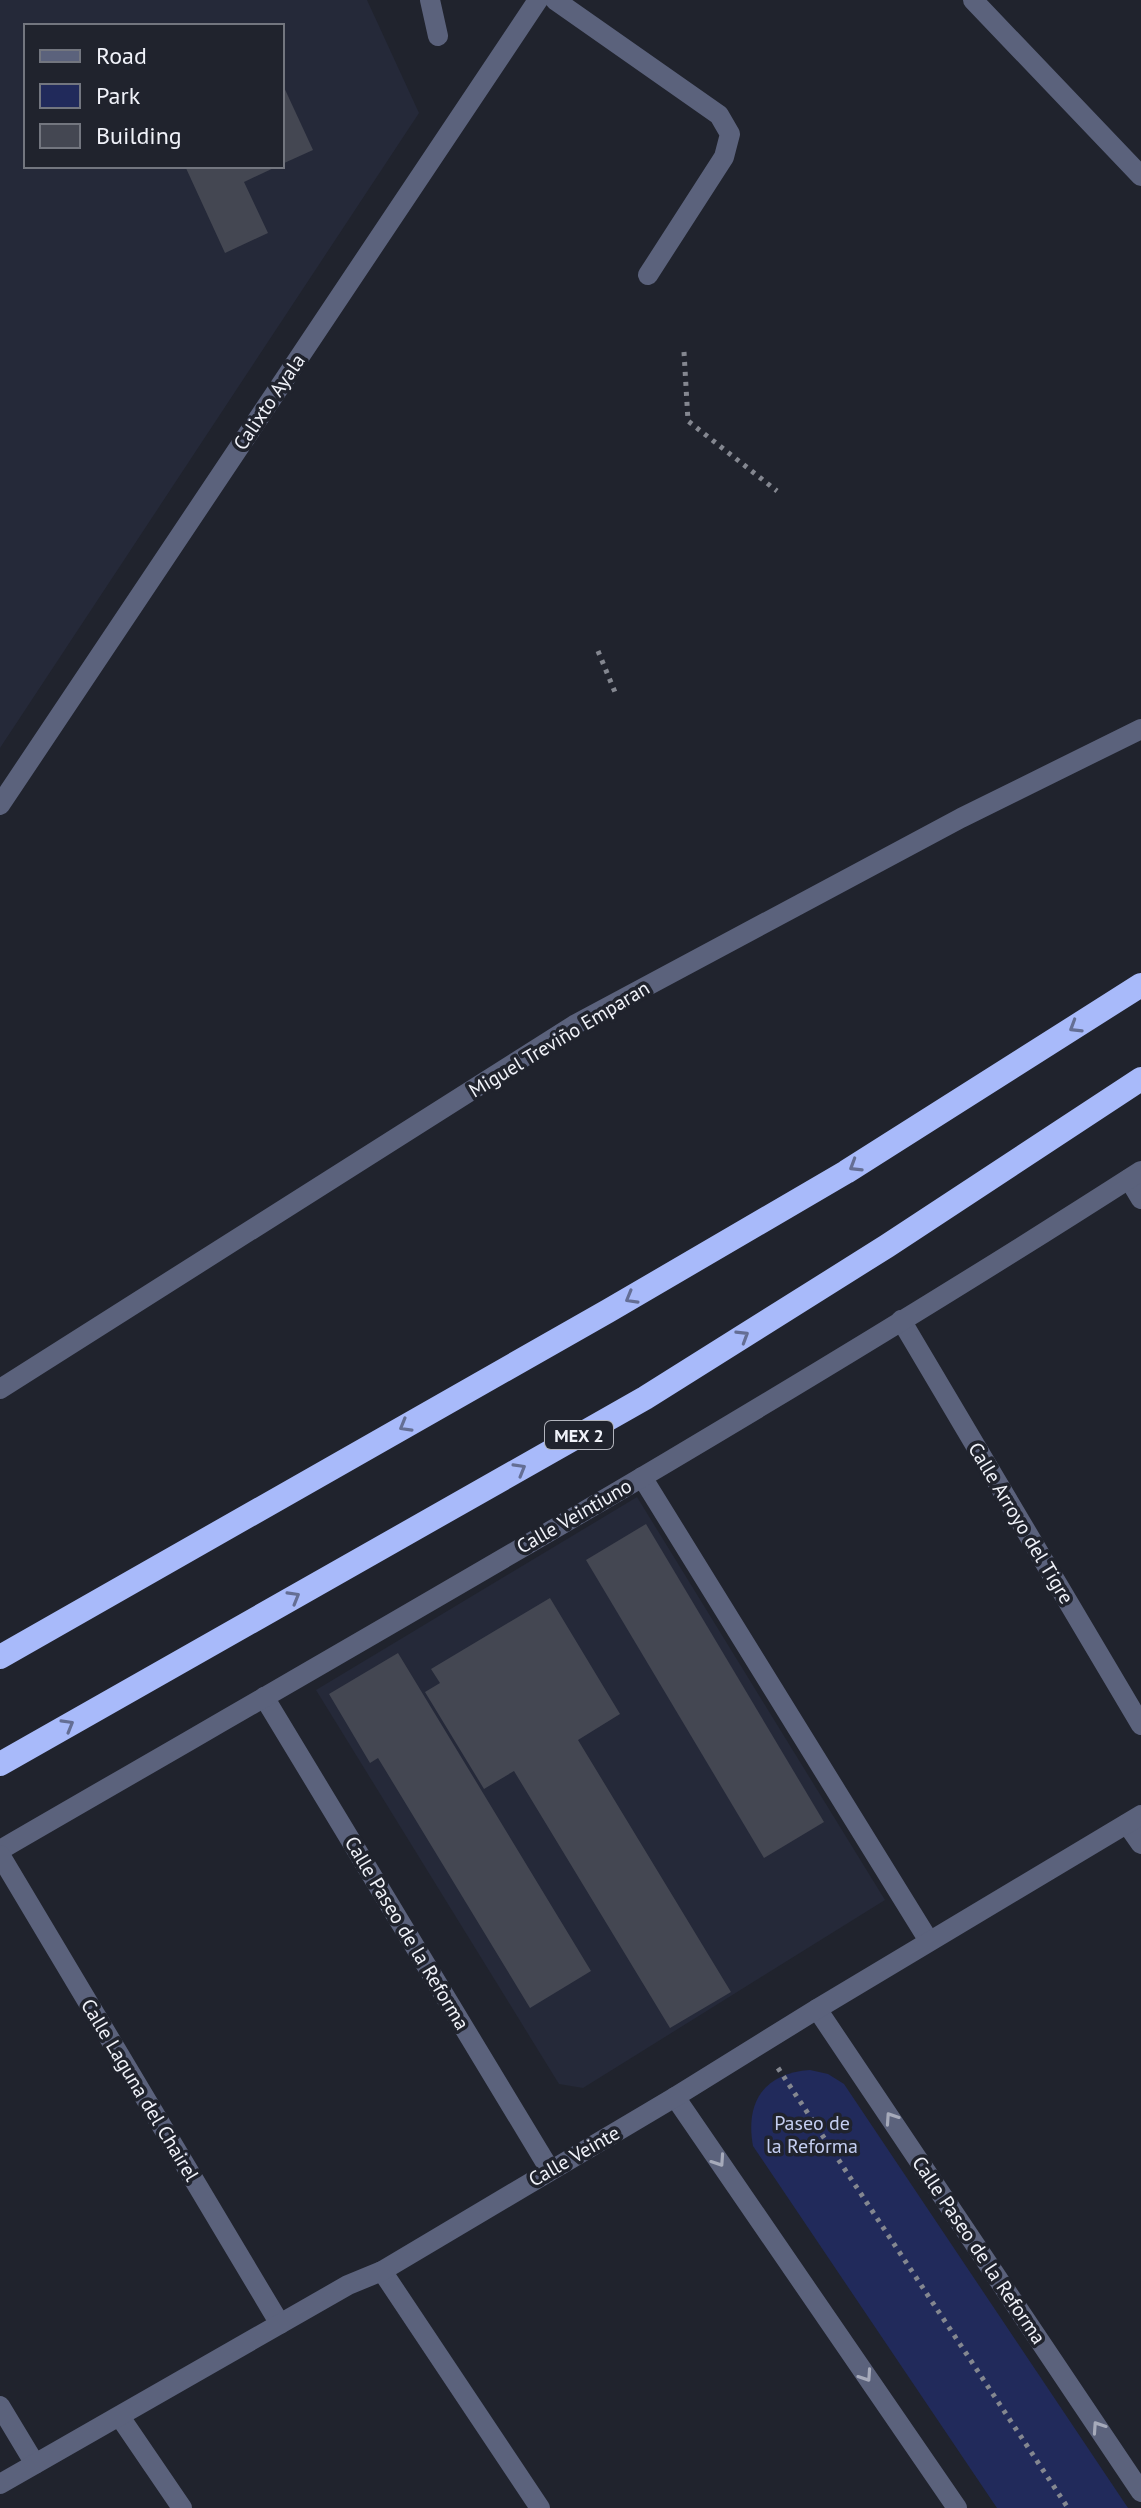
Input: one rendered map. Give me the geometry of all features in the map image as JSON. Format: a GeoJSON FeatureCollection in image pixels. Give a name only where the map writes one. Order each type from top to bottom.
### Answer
{"type":"FeatureCollection","features":[{"type":"Feature","properties":{"kind":"highway"},"geometry":{"type":"LineString","coordinates":[[0,1657],[846,1172],[1141,985]]}},
{"type":"Feature","properties":{"kind":"highway","name":"MEX 2"},"geometry":{"type":"LineString","coordinates":[[0,1764],[645,1398],[887,1246],[1141,1079]]}},
{"type":"Feature","properties":{"kind":"street"},"geometry":{"type":"LineString","coordinates":[[430,0],[438,36]]}},
{"type":"Feature","properties":{"kind":"street"},"geometry":{"type":"LineString","coordinates":[[514,0],[525,19]]}},
{"type":"Feature","properties":{"kind":"street","name":"Calixto Ayala"},"geometry":{"type":"LineString","coordinates":[[0,805],[538,0]]}},
{"type":"Feature","properties":{"kind":"street"},"geometry":{"type":"LineString","coordinates":[[555,0],[719,115],[730,134],[724,157],[648,275]]}},
{"type":"Feature","properties":{"kind":"street"},"geometry":{"type":"LineString","coordinates":[[973,0],[1141,176]]}},
{"type":"Feature","properties":{"kind":"street","name":"Miguel Treviño Emparan"},"geometry":{"type":"LineString","coordinates":[[0,1389],[576,1024],[961,818],[1141,729]]}},
{"type":"Feature","properties":{"kind":"street"},"geometry":{"type":"LineString","coordinates":[[1135,1175],[1141,1199]]}},
{"type":"Feature","properties":{"kind":"street","name":"Calle Veintiuno"},"geometry":{"type":"LineString","coordinates":[[0,1852],[642,1477],[1135,1175]]}},
{"type":"Feature","properties":{"kind":"street","name":"Calle Arroyo del Tigre"},"geometry":{"type":"LineString","coordinates":[[901,1320],[1141,1725]]}},
{"type":"Feature","properties":{"kind":"street"},"geometry":{"type":"LineString","coordinates":[[642,1477],[929,1941]]}},
{"type":"Feature","properties":{"kind":"street","name":"Calle Paseo de la Reforma"},"geometry":{"type":"LineString","coordinates":[[264,1697],[550,2170]]}},
{"type":"Feature","properties":{"kind":"street"},"geometry":{"type":"LineString","coordinates":[[1134,1819],[1141,1844]]}},
{"type":"Feature","properties":{"kind":"street","name":"Calle Veinte"},"geometry":{"type":"LineString","coordinates":[[0,2484],[348,2285],[382,2271],[1134,1819]]}},
{"type":"Feature","properties":{"kind":"street","name":"Calle Laguna del Chairel"},"geometry":{"type":"LineString","coordinates":[[0,1852],[280,2324]]}},
{"type":"Feature","properties":{"kind":"street","name":"Calle Paseo de la Reforma"},"geometry":{"type":"LineString","coordinates":[[817,2009],[1141,2492]]}},
{"type":"Feature","properties":{"kind":"street"},"geometry":{"type":"LineString","coordinates":[[675,2097],[957,2508]]}},
{"type":"Feature","properties":{"kind":"street"},"geometry":{"type":"LineString","coordinates":[[382,2271],[540,2508]]}},
{"type":"Feature","properties":{"kind":"street"},"geometry":{"type":"LineString","coordinates":[[0,2406],[35,2464]]}},
{"type":"Feature","properties":{"kind":"street"},"geometry":{"type":"LineString","coordinates":[[120,2417],[182,2508]]}},
{"type":"Feature","properties":{"kind":"path"},"geometry":{"type":"LineString","coordinates":[[684,352],[688,421],[777,491]]}},
{"type":"Feature","properties":{"kind":"path"},"geometry":{"type":"LineString","coordinates":[[598,651],[617,697]]}},
{"type":"Feature","properties":{"kind":"path"},"geometry":{"type":"LineString","coordinates":[[762,2043],[1068,2508]]}},
{"type":"Feature","properties":{"kind":"shaded area"},"geometry":{"type":"Polygon","coordinates":[[[0,0],[367,0],[419,113],[0,748],[0,0]]]}},
{"type":"Feature","properties":{"kind":"shaded area"},"geometry":{"type":"Polygon","coordinates":[[[637,1497],[885,1900],[583,2088],[559,2084],[316,1690],[637,1497]]]}},
{"type":"Feature","properties":{"kind":"green space","name":"Paseo de la Reforma"},"geometry":{"type":"Polygon","coordinates":[[[810,2070],[828,2074],[844,2084],[1128,2508],[997,2508],[753,2146],[752,2116],[761,2093],[781,2077],[810,2070]]]}},
{"type":"Feature","properties":{"kind":"building"},"geometry":{"type":"Polygon","coordinates":[[[284,87],[313,150],[284,163],[284,87]]]}},
{"type":"Feature","properties":{"kind":"building"},"geometry":{"type":"Polygon","coordinates":[[[186,168],[274,168],[244,182],[268,233],[225,253],[186,168]]]}},
{"type":"Feature","properties":{"kind":"building"},"geometry":{"type":"Polygon","coordinates":[[[646,1524],[824,1822],[764,1858],[586,1560],[646,1524]]]}},
{"type":"Feature","properties":{"kind":"building"},"geometry":{"type":"Polygon","coordinates":[[[550,1598],[620,1714],[578,1740],[731,1992],[670,2028],[514,1771],[484,1789],[425,1692],[440,1683],[431,1669],[550,1598]]]}},
{"type":"Feature","properties":{"kind":"building"},"geometry":{"type":"Polygon","coordinates":[[[398,1653],[591,1971],[530,2008],[378,1758],[370,1763],[329,1694],[398,1653]]]}}]}
